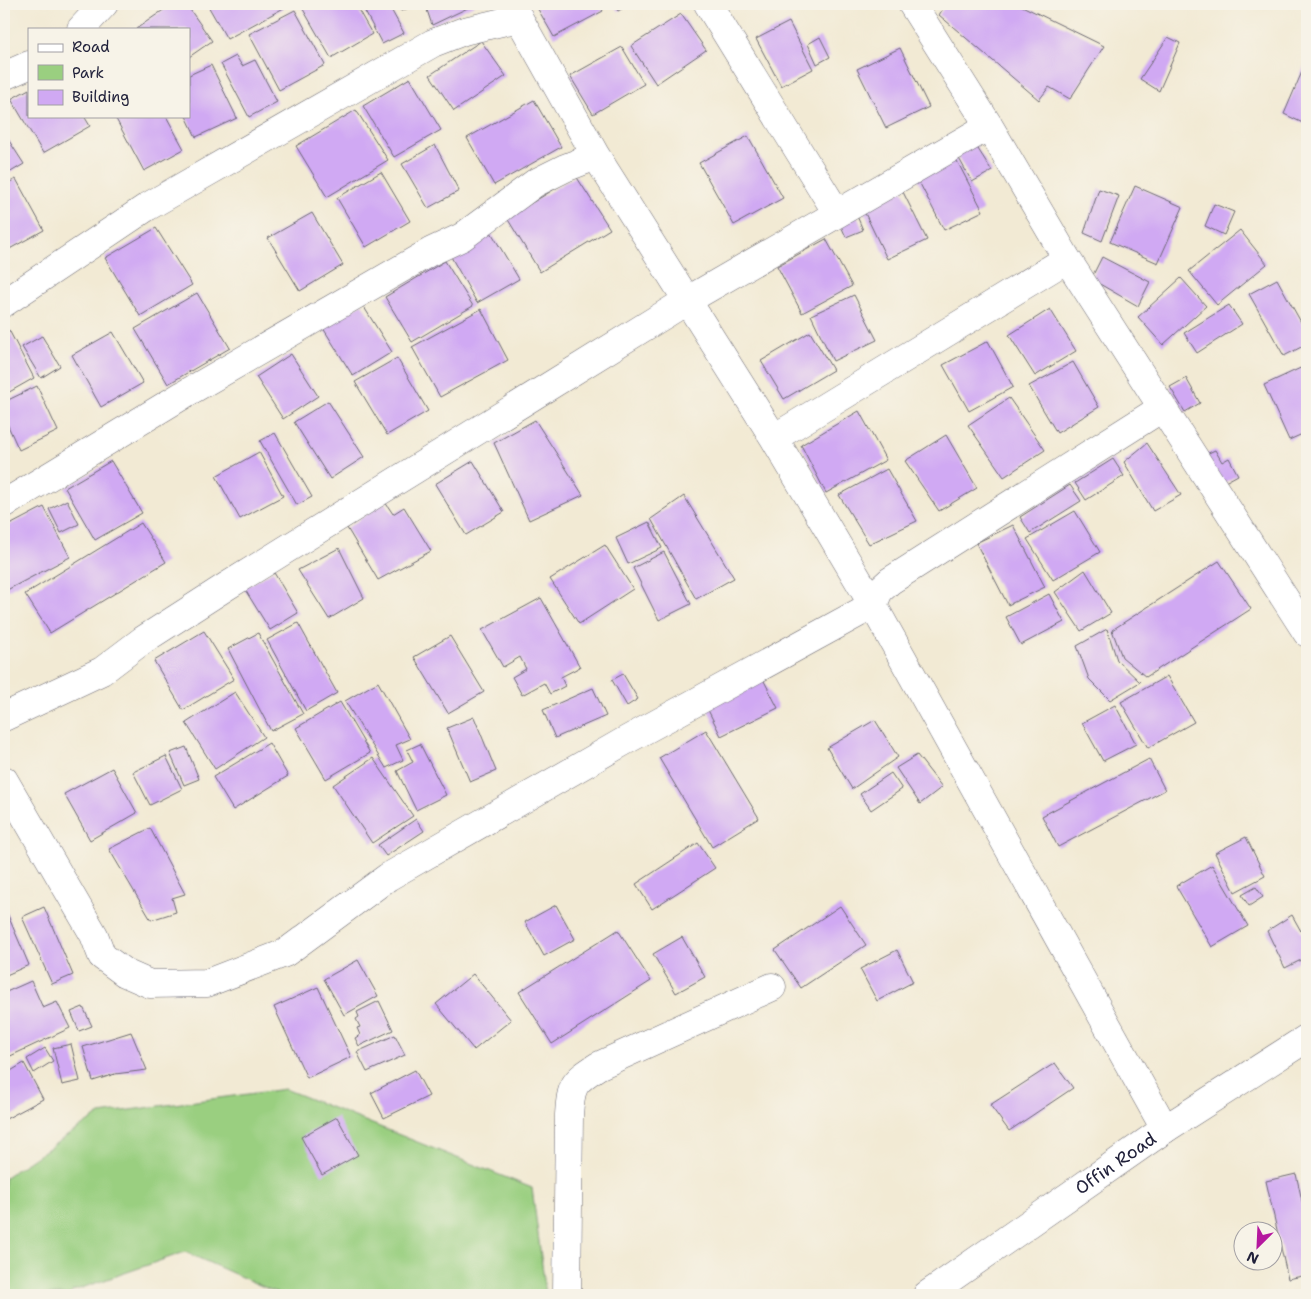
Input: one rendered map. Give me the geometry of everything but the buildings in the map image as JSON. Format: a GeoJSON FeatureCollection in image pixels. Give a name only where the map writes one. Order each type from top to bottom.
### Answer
{"type":"FeatureCollection","features":[{"type":"Feature","properties":{"kind":"street"},"geometry":{"type":"LineString","coordinates":[[82,28],[104,4]]}},
{"type":"Feature","properties":{"kind":"street"},"geometry":{"type":"LineString","coordinates":[[708,4],[838,213]]}},
{"type":"Feature","properties":{"kind":"street"},"geometry":{"type":"LineString","coordinates":[[912,4],[989,126],[1067,259],[1307,633]]}},
{"type":"Feature","properties":{"kind":"street"},"geometry":{"type":"LineString","coordinates":[[4,303],[147,207],[433,44],[515,11],[596,156],[774,438],[873,605],[1166,1129]]}},
{"type":"Feature","properties":{"kind":"street"},"geometry":{"type":"LineString","coordinates":[[4,76],[28,65]]}},
{"type":"Feature","properties":{"kind":"street"},"geometry":{"type":"LineString","coordinates":[[4,717],[102,671],[143,640],[227,586],[688,300],[989,126]]}},
{"type":"Feature","properties":{"kind":"street"},"geometry":{"type":"LineString","coordinates":[[4,504],[183,395],[430,252],[462,237],[535,183],[564,168],[596,156]]}},
{"type":"Feature","properties":{"kind":"street"},"geometry":{"type":"LineString","coordinates":[[774,438],[1067,259]]}},
{"type":"Feature","properties":{"kind":"street"},"geometry":{"type":"LineString","coordinates":[[4,780],[94,936],[102,956],[125,973],[150,984],[207,983],[285,954],[388,877],[623,742],[873,605],[879,592],[890,581],[1162,408]]}},
{"type":"Feature","properties":{"kind":"street"},"geometry":{"type":"LineString","coordinates":[[567,1295],[569,1115],[571,1092],[579,1078],[598,1066],[772,987]]}},
{"type":"Feature","properties":{"kind":"street","name":"Offin Road"},"geometry":{"type":"LineString","coordinates":[[934,1293],[1166,1129],[1307,1038]]}},
{"type":"Feature","properties":{"kind":"green space"},"geometry":{"type":"Polygon","coordinates":[[[285,1089],[532,1188],[546,1295],[282,1295],[185,1252],[73,1291],[69,1295],[4,1295],[4,1178],[100,1114],[285,1089]]]}}]}
